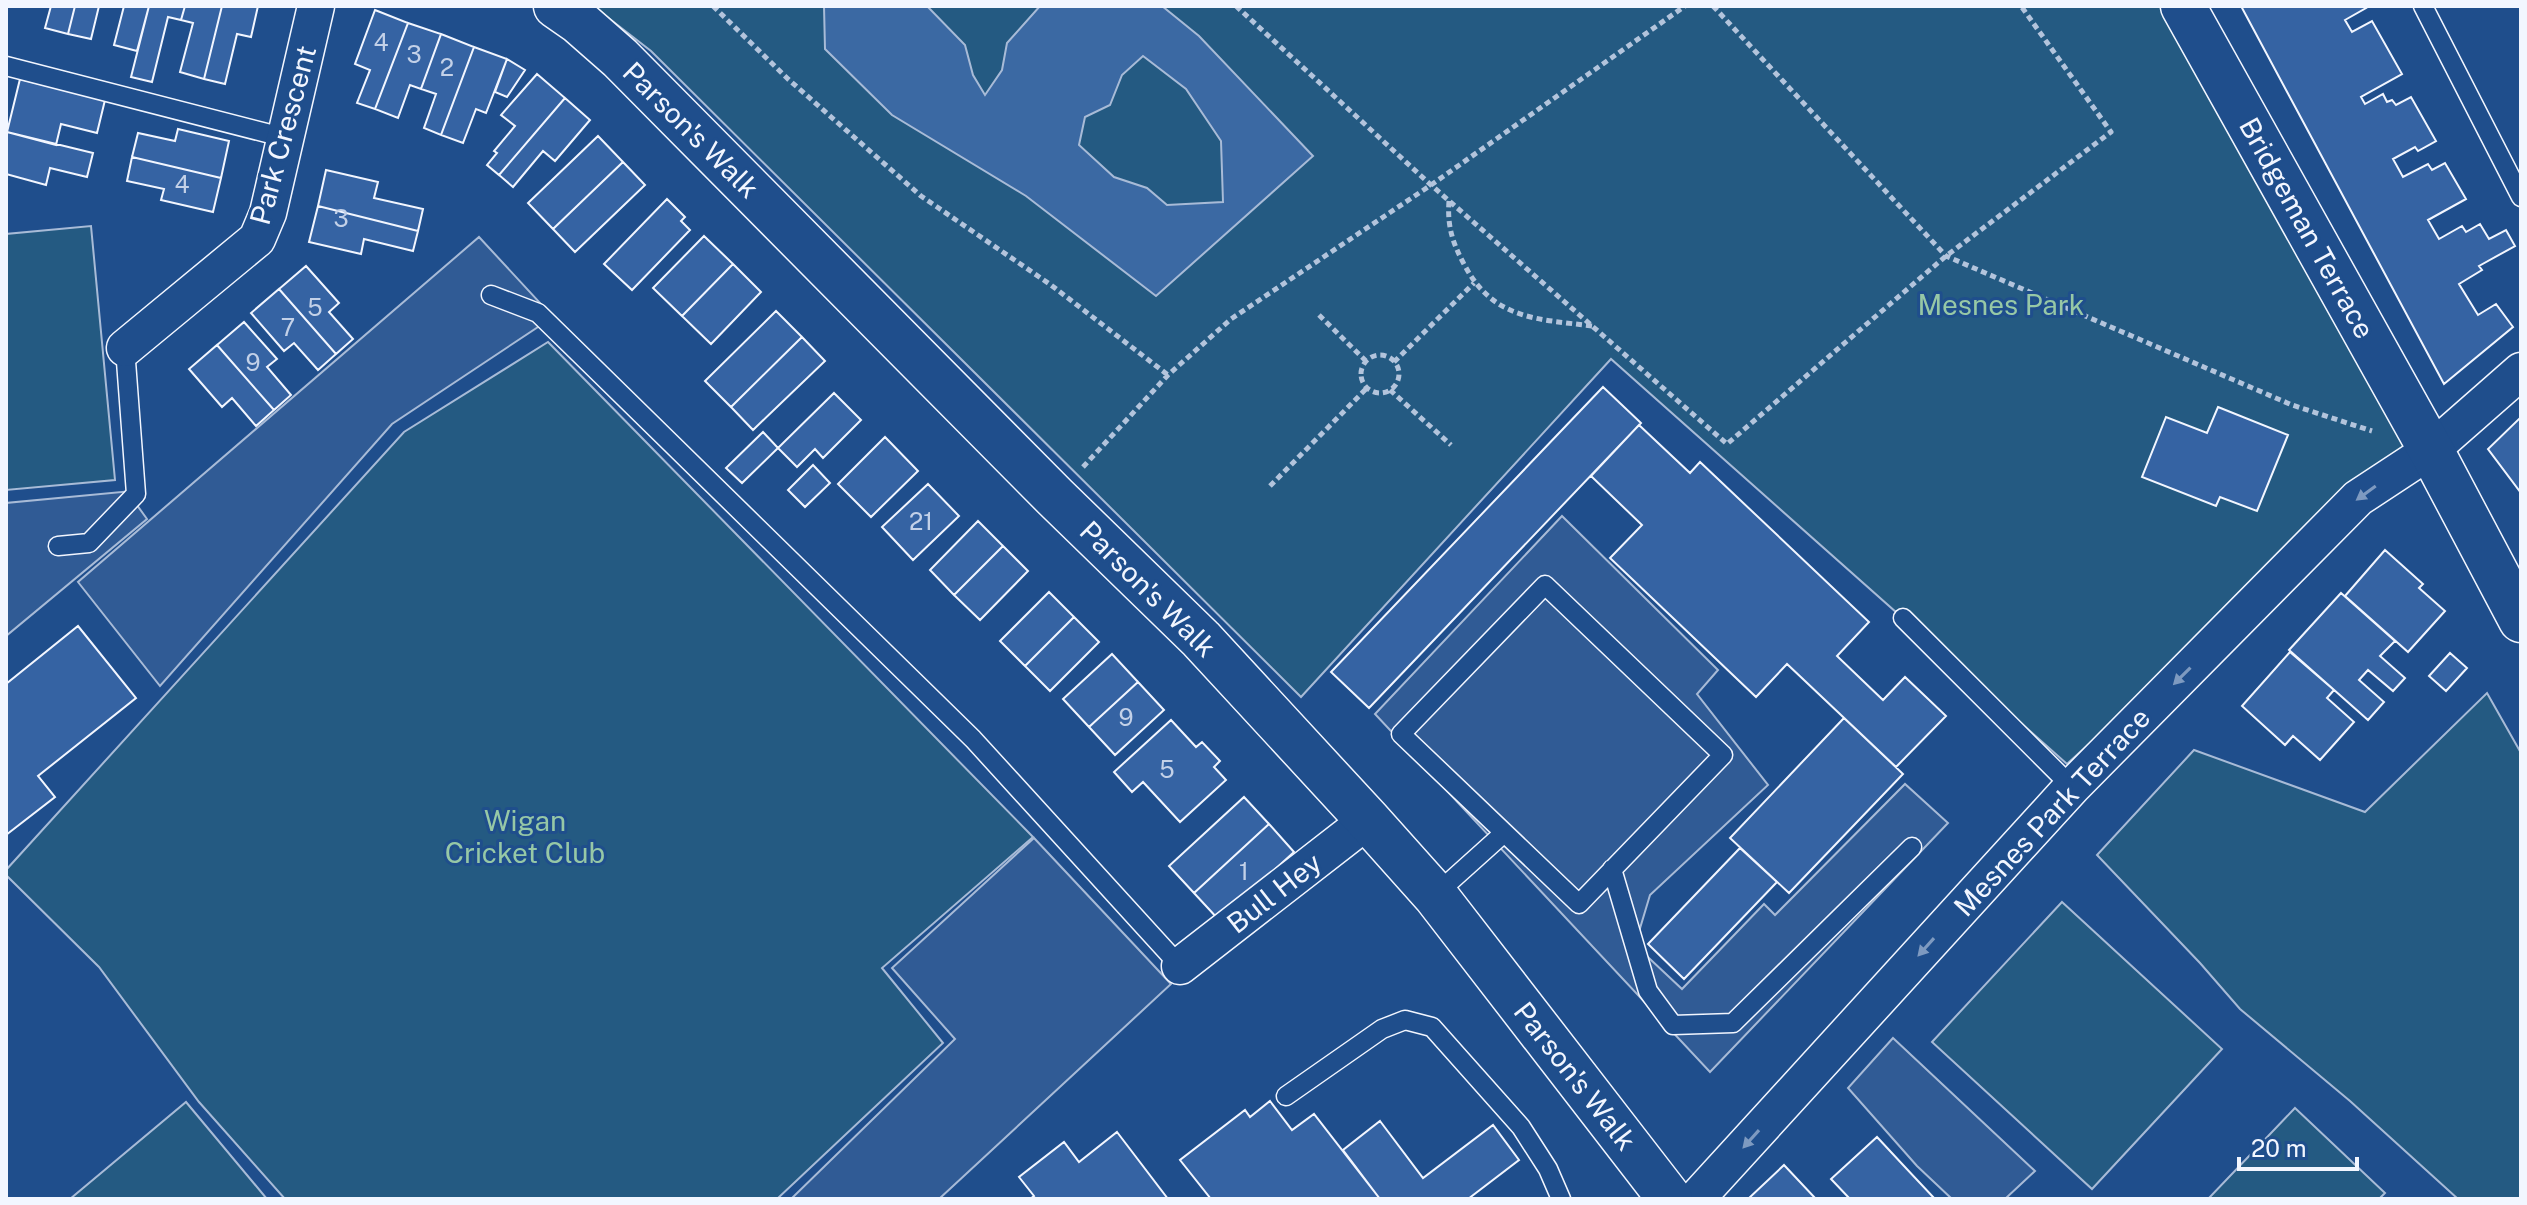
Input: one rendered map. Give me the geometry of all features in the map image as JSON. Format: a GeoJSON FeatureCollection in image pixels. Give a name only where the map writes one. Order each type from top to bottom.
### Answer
{"type":"FeatureCollection","features":[{"type":"Feature","properties":{"kind":"main road","name":"Bridgeman Terrace"},"geometry":{"type":"LineString","coordinates":[[2183,6],[2515,597]]}},
{"type":"Feature","properties":{"kind":"main road","name":"Parson's Walk"},"geometry":{"type":"LineString","coordinates":[[568,14],[620,58],[1055,497],[1201,639],[1435,895],[1670,1199]]}},
{"type":"Feature","properties":{"kind":"street","name":"Park Crescent"},"geometry":{"type":"LineString","coordinates":[[125,348],[257,239],[268,213],[316,6]]}},
{"type":"Feature","properties":{"kind":"street","name":"Mesnes Park Terrace"},"geometry":{"type":"LineString","coordinates":[[1696,1199],[2072,787],[2358,498],[2431,450],[2521,371]]}},
{"type":"Feature","properties":{"kind":"street","name":"Bull Hey"},"geometry":{"type":"LineString","coordinates":[[1180,966],[1368,820]]}},
{"type":"Feature","properties":{"kind":"lane"},"geometry":{"type":"LineString","coordinates":[[2423,6],[2521,197]]}},
{"type":"Feature","properties":{"kind":"lane"},"geometry":{"type":"LineString","coordinates":[[6,66],[286,138]]}},
{"type":"Feature","properties":{"kind":"lane"},"geometry":{"type":"LineString","coordinates":[[491,295],[538,313],[973,739],[1180,966]]}},
{"type":"Feature","properties":{"kind":"lane"},"geometry":{"type":"LineString","coordinates":[[58,546],[89,543],[136,494],[125,348]]}},
{"type":"Feature","properties":{"kind":"lane"},"geometry":{"type":"LineString","coordinates":[[1545,585],[1723,755],[1579,904],[1504,833],[1401,734],[1545,585]]}},
{"type":"Feature","properties":{"kind":"lane"},"geometry":{"type":"LineString","coordinates":[[1903,618],[2072,787]]}},
{"type":"Feature","properties":{"kind":"lane"},"geometry":{"type":"LineString","coordinates":[[1435,895],[1504,833]]}},
{"type":"Feature","properties":{"kind":"lane"},"geometry":{"type":"LineString","coordinates":[[1612,869],[1648,991],[1673,1025],[1733,1023],[1912,847]]}},
{"type":"Feature","properties":{"kind":"lane"},"geometry":{"type":"LineString","coordinates":[[1286,1096],[1382,1029],[1405,1020],[1432,1027],[1521,1127],[1548,1169],[1561,1199]]}},
{"type":"Feature","properties":{"kind":"path"},"geometry":{"type":"LineString","coordinates":[[713,6],[788,79],[921,196],[1051,285],[1168,375]]}},
{"type":"Feature","properties":{"kind":"path"},"geometry":{"type":"LineString","coordinates":[[1236,6],[1431,185],[1727,444],[1946,256],[2111,132],[2021,6]]}},
{"type":"Feature","properties":{"kind":"path"},"geometry":{"type":"LineString","coordinates":[[1055,497],[1168,375],[1231,319],[1431,185],[1685,6]]}},
{"type":"Feature","properties":{"kind":"path"},"geometry":{"type":"LineString","coordinates":[[1713,6],[1946,256],[2292,405],[2431,450]]}},
{"type":"Feature","properties":{"kind":"path"},"geometry":{"type":"LineString","coordinates":[[1449,200],[1448,221],[1453,244],[1474,283],[1497,305],[1531,318],[1592,326]]}},
{"type":"Feature","properties":{"kind":"path"},"geometry":{"type":"LineString","coordinates":[[1394,362],[1474,283]]}},
{"type":"Feature","properties":{"kind":"path"},"geometry":{"type":"LineString","coordinates":[[1319,315],[1366,361]]}},
{"type":"Feature","properties":{"kind":"path"},"geometry":{"type":"LineString","coordinates":[[1384,356],[1394,362],[1399,374],[1390,390],[1378,393],[1367,388],[1361,378],[1366,361],[1371,357],[1384,356]]}},
{"type":"Feature","properties":{"kind":"path"},"geometry":{"type":"LineString","coordinates":[[1270,486],[1367,388]]}},
{"type":"Feature","properties":{"kind":"path"},"geometry":{"type":"LineString","coordinates":[[1390,390],[1451,445]]}},
{"type":"Feature","properties":{"kind":"green space","name":"Mesnes Park"},"geometry":{"type":"Polygon","coordinates":[[[593,6],[2175,6],[2431,450],[2358,498],[2067,764],[1611,359],[1301,697],[651,51],[593,6]]]}},
{"type":"Feature","properties":{"kind":"green space"},"geometry":{"type":"Polygon","coordinates":[[[91,226],[115,480],[6,490],[6,234],[91,226]]]}},
{"type":"Feature","properties":{"kind":"green space","name":"Wigan Cricket Club"},"geometry":{"type":"Polygon","coordinates":[[[548,342],[1033,837],[882,968],[943,1043],[777,1199],[285,1199],[199,1102],[99,967],[6,875],[6,870],[404,432],[548,342]]]}},
{"type":"Feature","properties":{"kind":"green space"},"geometry":{"type":"Polygon","coordinates":[[[2487,693],[2521,753],[2521,1199],[2458,1199],[2350,1101],[2240,1009],[2097,855],[2194,750],[2365,812],[2487,693]]]}},
{"type":"Feature","properties":{"kind":"green space"},"geometry":{"type":"Polygon","coordinates":[[[2062,902],[2222,1049],[2092,1189],[1932,1042],[2062,902]]]}},
{"type":"Feature","properties":{"kind":"green space"},"geometry":{"type":"Polygon","coordinates":[[[186,1102],[267,1199],[70,1199],[186,1102]]]}},
{"type":"Feature","properties":{"kind":"green space"},"geometry":{"type":"Polygon","coordinates":[[[2295,1108],[2385,1193],[2379,1199],[2208,1199],[2295,1108]]]}},
{"type":"Feature","properties":{"kind":"shaded area"},"geometry":{"type":"Polygon","coordinates":[[[824,6],[927,6],[965,45],[973,75],[985,95],[1002,70],[1007,43],[1040,6],[1162,6],[1199,36],[1313,156],[1156,296],[1026,196],[892,115],[825,49],[824,6]],[[1143,56],[1122,75],[1110,105],[1085,117],[1079,145],[1114,177],[1147,188],[1167,205],[1223,202],[1221,141],[1186,89],[1143,56]]]}},
{"type":"Feature","properties":{"kind":"shaded area"},"geometry":{"type":"Polygon","coordinates":[[[479,237],[553,317],[392,424],[160,686],[78,582],[479,237]]]}},
{"type":"Feature","properties":{"kind":"shaded area"},"geometry":{"type":"Polygon","coordinates":[[[132,491],[134,501],[147,519],[6,636],[6,503],[132,491]]]}},
{"type":"Feature","properties":{"kind":"shaded area"},"geometry":{"type":"Polygon","coordinates":[[[1562,516],[1718,670],[1697,694],[1768,785],[1650,895],[1635,945],[1682,989],[1764,904],[1775,915],[1905,784],[1948,823],[1710,1072],[1375,714],[1562,516]]]}},
{"type":"Feature","properties":{"kind":"shaded area"},"geometry":{"type":"Polygon","coordinates":[[[1034,838],[1171,984],[939,1199],[791,1199],[955,1039],[892,968],[1034,838]]]}},
{"type":"Feature","properties":{"kind":"shaded area"},"geometry":{"type":"Polygon","coordinates":[[[1893,1038],[2035,1171],[2005,1199],[1952,1199],[1917,1166],[1848,1088],[1893,1038]]]}},
{"type":"Feature","properties":{"kind":"building"},"geometry":{"type":"Polygon","coordinates":[[[51,6],[75,6],[68,34],[45,28],[51,6]]]}},
{"type":"Feature","properties":{"kind":"building"},"geometry":{"type":"Polygon","coordinates":[[[75,6],[99,6],[91,39],[68,34],[75,6]]]}},
{"type":"Feature","properties":{"kind":"building"},"geometry":{"type":"Polygon","coordinates":[[[124,6],[149,6],[137,51],[114,45],[124,6]]]}},
{"type":"Feature","properties":{"kind":"building"},"geometry":{"type":"Polygon","coordinates":[[[149,6],[185,6],[181,20],[168,17],[152,82],[131,77],[149,6]]]}},
{"type":"Feature","properties":{"kind":"building"},"geometry":{"type":"Polygon","coordinates":[[[185,6],[222,6],[204,79],[180,72],[193,23],[181,20],[185,6]]]}},
{"type":"Feature","properties":{"kind":"building"},"geometry":{"type":"Polygon","coordinates":[[[222,6],[258,6],[251,37],[237,34],[225,84],[204,79],[222,6]]]}},
{"type":"Feature","properties":{"kind":"building"},"geometry":{"type":"Polygon","coordinates":[[[2241,6],[2364,6],[2366,8],[2345,20],[2352,32],[2372,21],[2402,74],[2361,97],[2365,104],[2383,94],[2387,102],[2392,100],[2396,105],[2411,97],[2436,141],[2418,151],[2415,147],[2393,159],[2403,177],[2428,164],[2432,170],[2445,163],[2466,199],[2428,220],[2439,239],[2462,226],[2466,232],[2480,224],[2489,239],[2506,230],[2515,246],[2479,266],[2482,270],[2459,284],[2478,315],[2496,304],[2513,327],[2444,384],[2241,6]]]}},
{"type":"Feature","properties":{"kind":"building"},"geometry":{"type":"Polygon","coordinates":[[[375,10],[408,23],[375,109],[357,103],[370,70],[355,64],[375,10]]]}},
{"type":"Feature","properties":{"kind":"building"},"geometry":{"type":"Polygon","coordinates":[[[408,23],[441,34],[421,89],[410,85],[398,118],[375,109],[408,23]]]}},
{"type":"Feature","properties":{"kind":"building"},"geometry":{"type":"Polygon","coordinates":[[[441,34],[474,47],[441,135],[424,128],[436,94],[421,89],[441,34]]]}},
{"type":"Feature","properties":{"kind":"building"},"geometry":{"type":"Polygon","coordinates":[[[474,47],[507,59],[486,113],[476,109],[463,143],[441,135],[474,47]]]}},
{"type":"Feature","properties":{"kind":"building"},"geometry":{"type":"Polygon","coordinates":[[[507,59],[525,70],[507,97],[495,92],[507,59]]]}},
{"type":"Feature","properties":{"kind":"building"},"geometry":{"type":"Polygon","coordinates":[[[537,74],[565,98],[499,175],[487,165],[497,153],[494,151],[515,126],[501,115],[537,74]]]}},
{"type":"Feature","properties":{"kind":"building"},"geometry":{"type":"Polygon","coordinates":[[[20,79],[105,100],[97,133],[61,124],[56,145],[7,132],[20,79]]]}},
{"type":"Feature","properties":{"kind":"building"},"geometry":{"type":"Polygon","coordinates":[[[565,98],[590,120],[555,161],[543,151],[513,187],[499,175],[565,98]]]}},
{"type":"Feature","properties":{"kind":"building"},"geometry":{"type":"Polygon","coordinates":[[[178,129],[229,141],[221,178],[132,157],[138,133],[175,141],[178,129]]]}},
{"type":"Feature","properties":{"kind":"building"},"geometry":{"type":"Polygon","coordinates":[[[7,132],[93,153],[87,177],[50,168],[46,185],[6,174],[7,132]]]}},
{"type":"Feature","properties":{"kind":"building"},"geometry":{"type":"Polygon","coordinates":[[[598,136],[623,162],[553,229],[528,203],[598,136]]]}},
{"type":"Feature","properties":{"kind":"building"},"geometry":{"type":"Polygon","coordinates":[[[132,157],[221,178],[213,212],[161,200],[164,189],[127,181],[132,157]]]}},
{"type":"Feature","properties":{"kind":"building"},"geometry":{"type":"Polygon","coordinates":[[[623,162],[645,185],[575,252],[553,229],[623,162]]]}},
{"type":"Feature","properties":{"kind":"building"},"geometry":{"type":"Polygon","coordinates":[[[326,170],[378,182],[374,198],[423,209],[418,231],[318,206],[326,170]]]}},
{"type":"Feature","properties":{"kind":"building"},"geometry":{"type":"Polygon","coordinates":[[[667,199],[685,217],[681,221],[690,230],[632,290],[604,264],[667,199]]]}},
{"type":"Feature","properties":{"kind":"building"},"geometry":{"type":"Polygon","coordinates":[[[318,206],[418,231],[413,251],[364,239],[361,254],[309,242],[318,206]]]}},
{"type":"Feature","properties":{"kind":"building"},"geometry":{"type":"Polygon","coordinates":[[[704,236],[733,264],[682,316],[653,288],[704,236]]]}},
{"type":"Feature","properties":{"kind":"building"},"geometry":{"type":"Polygon","coordinates":[[[733,264],[761,292],[711,344],[682,316],[733,264]]]}},
{"type":"Feature","properties":{"kind":"building"},"geometry":{"type":"Polygon","coordinates":[[[306,266],[339,303],[329,312],[353,339],[336,354],[279,289],[306,266]]]}},
{"type":"Feature","properties":{"kind":"building"},"geometry":{"type":"Polygon","coordinates":[[[279,289],[336,354],[318,370],[294,343],[284,351],[251,313],[279,289]]]}},
{"type":"Feature","properties":{"kind":"building"},"geometry":{"type":"Polygon","coordinates":[[[776,311],[802,337],[731,407],[705,381],[776,311]]]}},
{"type":"Feature","properties":{"kind":"building"},"geometry":{"type":"Polygon","coordinates":[[[244,322],[277,359],[267,367],[291,395],[274,410],[217,345],[244,322]]]}},
{"type":"Feature","properties":{"kind":"building"},"geometry":{"type":"Polygon","coordinates":[[[802,337],[825,361],[753,430],[731,407],[802,337]]]}},
{"type":"Feature","properties":{"kind":"building"},"geometry":{"type":"Polygon","coordinates":[[[217,345],[274,410],[256,426],[232,398],[222,407],[189,369],[217,345]]]}},
{"type":"Feature","properties":{"kind":"building"},"geometry":{"type":"Polygon","coordinates":[[[1603,387],[1641,423],[1369,708],[1331,672],[1603,387]]]}},
{"type":"Feature","properties":{"kind":"building"},"geometry":{"type":"Polygon","coordinates":[[[834,393],[861,420],[823,458],[815,449],[797,467],[778,448],[834,393]]]}},
{"type":"Feature","properties":{"kind":"building"},"geometry":{"type":"Polygon","coordinates":[[[2218,407],[2288,435],[2257,511],[2220,497],[2216,506],[2142,477],[2166,417],[2207,433],[2218,407]]]}},
{"type":"Feature","properties":{"kind":"building"},"geometry":{"type":"Polygon","coordinates":[[[2521,417],[2521,493],[2488,449],[2521,417]]]}},
{"type":"Feature","properties":{"kind":"building"},"geometry":{"type":"Polygon","coordinates":[[[1639,425],[1690,473],[1700,462],[1869,622],[1837,656],[1883,700],[1905,677],[1946,716],[1896,767],[1787,664],[1756,697],[1610,558],[1642,525],[1591,476],[1639,425]]]}},
{"type":"Feature","properties":{"kind":"building"},"geometry":{"type":"Polygon","coordinates":[[[763,432],[778,448],[742,483],[726,468],[763,432]]]}},
{"type":"Feature","properties":{"kind":"building"},"geometry":{"type":"Polygon","coordinates":[[[885,437],[918,471],[871,517],[838,484],[885,437]]]}},
{"type":"Feature","properties":{"kind":"building"},"geometry":{"type":"Polygon","coordinates":[[[813,465],[830,483],[805,507],[788,490],[813,465]]]}},
{"type":"Feature","properties":{"kind":"building"},"geometry":{"type":"Polygon","coordinates":[[[928,484],[959,516],[913,560],[882,527],[928,484]]]}},
{"type":"Feature","properties":{"kind":"building"},"geometry":{"type":"Polygon","coordinates":[[[978,521],[1003,546],[954,595],[930,570],[978,521]]]}},
{"type":"Feature","properties":{"kind":"building"},"geometry":{"type":"Polygon","coordinates":[[[1003,546],[1028,571],[980,620],[954,595],[1003,546]]]}},
{"type":"Feature","properties":{"kind":"building"},"geometry":{"type":"Polygon","coordinates":[[[2385,550],[2423,584],[2419,588],[2445,611],[2408,652],[2345,596],[2385,550]]]}},
{"type":"Feature","properties":{"kind":"building"},"geometry":{"type":"Polygon","coordinates":[[[1049,592],[1074,617],[1025,666],[1000,641],[1049,592]]]}},
{"type":"Feature","properties":{"kind":"building"},"geometry":{"type":"Polygon","coordinates":[[[2341,593],[2395,641],[2380,656],[2405,678],[2393,691],[2368,670],[2359,680],[2384,702],[2368,720],[2289,650],[2341,593]]]}},
{"type":"Feature","properties":{"kind":"building"},"geometry":{"type":"Polygon","coordinates":[[[1074,617],[1099,642],[1050,691],[1025,666],[1074,617]]]}},
{"type":"Feature","properties":{"kind":"building"},"geometry":{"type":"Polygon","coordinates":[[[78,626],[136,698],[38,776],[55,797],[6,835],[6,684],[78,626]]]}},
{"type":"Feature","properties":{"kind":"building"},"geometry":{"type":"Polygon","coordinates":[[[2290,652],[2334,690],[2327,698],[2354,722],[2320,760],[2293,736],[2285,745],[2242,706],[2290,652]]]}},
{"type":"Feature","properties":{"kind":"building"},"geometry":{"type":"Polygon","coordinates":[[[2450,653],[2467,668],[2446,691],[2429,676],[2450,653]]]}},
{"type":"Feature","properties":{"kind":"building"},"geometry":{"type":"Polygon","coordinates":[[[1112,654],[1138,682],[1089,727],[1063,699],[1112,654]]]}},
{"type":"Feature","properties":{"kind":"building"},"geometry":{"type":"Polygon","coordinates":[[[1138,682],[1164,710],[1115,755],[1089,727],[1138,682]]]}},
{"type":"Feature","properties":{"kind":"building"},"geometry":{"type":"Polygon","coordinates":[[[1844,718],[1903,774],[1789,893],[1730,838],[1844,718]]]}},
{"type":"Feature","properties":{"kind":"building"},"geometry":{"type":"Polygon","coordinates":[[[1171,720],[1196,747],[1202,742],[1220,761],[1214,767],[1226,780],[1180,822],[1143,782],[1132,792],[1114,772],[1171,720]]]}},
{"type":"Feature","properties":{"kind":"building"},"geometry":{"type":"Polygon","coordinates":[[[1244,797],[1269,824],[1194,893],[1169,866],[1244,797]]]}},
{"type":"Feature","properties":{"kind":"building"},"geometry":{"type":"Polygon","coordinates":[[[1269,824],[1294,852],[1219,920],[1194,893],[1269,824]]]}},
{"type":"Feature","properties":{"kind":"building"},"geometry":{"type":"Polygon","coordinates":[[[1740,848],[1777,882],[1684,979],[1648,944],[1740,848]]]}},
{"type":"Feature","properties":{"kind":"building"},"geometry":{"type":"Polygon","coordinates":[[[1270,1101],[1292,1130],[1314,1114],[1380,1199],[1211,1199],[1180,1160],[1245,1110],[1250,1117],[1270,1101]]]}},
{"type":"Feature","properties":{"kind":"building"},"geometry":{"type":"Polygon","coordinates":[[[1380,1121],[1423,1178],[1493,1125],[1519,1160],[1468,1199],[1380,1199],[1343,1150],[1380,1121]]]}},
{"type":"Feature","properties":{"kind":"building"},"geometry":{"type":"Polygon","coordinates":[[[1117,1132],[1168,1199],[1030,1199],[1034,1196],[1019,1177],[1064,1142],[1079,1162],[1117,1132]]]}},
{"type":"Feature","properties":{"kind":"building"},"geometry":{"type":"Polygon","coordinates":[[[1877,1137],[1935,1199],[1850,1199],[1831,1179],[1877,1137]]]}},
{"type":"Feature","properties":{"kind":"building"},"geometry":{"type":"Polygon","coordinates":[[[1784,1165],[1816,1199],[1748,1199],[1784,1165]]]}}]}
